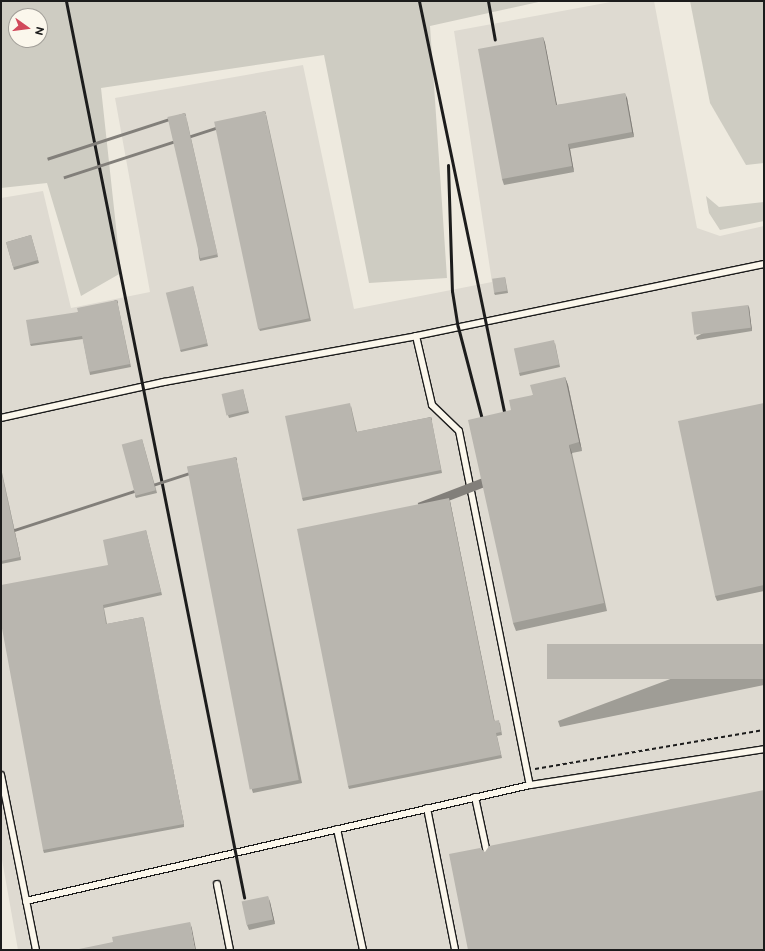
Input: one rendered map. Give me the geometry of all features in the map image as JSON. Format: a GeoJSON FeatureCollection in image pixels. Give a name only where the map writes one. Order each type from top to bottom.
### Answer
{"type":"FeatureCollection","features":[{"type":"Feature","properties":{"kind":"lane"},"geometry":{"type":"LineString","coordinates":[[1,418],[164,382],[416,336],[764,266]]}},
{"type":"Feature","properties":{"kind":"lane"},"geometry":{"type":"LineString","coordinates":[[416,336],[432,405],[459,431],[530,785]]}},
{"type":"Feature","properties":{"kind":"lane"},"geometry":{"type":"LineString","coordinates":[[26,901],[530,785],[764,749]]}},
{"type":"Feature","properties":{"kind":"lane"},"geometry":{"type":"LineString","coordinates":[[1,774],[36,950]]}},
{"type":"Feature","properties":{"kind":"lane"},"geometry":{"type":"LineString","coordinates":[[475,797],[487,853]]}},
{"type":"Feature","properties":{"kind":"lane"},"geometry":{"type":"LineString","coordinates":[[427,808],[455,950]]}},
{"type":"Feature","properties":{"kind":"lane"},"geometry":{"type":"LineString","coordinates":[[337,829],[362,950]]}},
{"type":"Feature","properties":{"kind":"lane"},"geometry":{"type":"LineString","coordinates":[[217,884],[230,950]]}},
{"type":"Feature","properties":{"kind":"path"},"geometry":{"type":"LineString","coordinates":[[527,771],[764,730]]}},
{"type":"Feature","properties":{"kind":"shaded area"},"geometry":{"type":"Polygon","coordinates":[[[1,1],[543,1],[430,26],[447,278],[369,283],[324,55],[101,88],[121,273],[81,296],[47,183],[1,188],[1,1]]]}},
{"type":"Feature","properties":{"kind":"shaded area"},"geometry":{"type":"Polygon","coordinates":[[[616,1],[654,1],[697,228],[720,236],[764,226],[764,950],[18,950],[1,854],[1,198],[43,191],[71,308],[150,292],[115,98],[303,65],[354,309],[492,282],[454,31],[616,1]]]}},
{"type":"Feature","properties":{"kind":"shaded area"},"geometry":{"type":"Polygon","coordinates":[[[690,1],[764,1],[764,163],[746,165],[710,103],[690,1]]]}},
{"type":"Feature","properties":{"kind":"shaded area"},"geometry":{"type":"Polygon","coordinates":[[[706,196],[719,207],[764,202],[764,221],[720,230],[709,213],[706,196]]]}},
{"type":"Feature","properties":{"kind":"building"},"geometry":{"type":"Polygon","coordinates":[[[543,37],[556,105],[625,93],[632,132],[568,144],[572,166],[502,179],[478,49],[543,37]]]}},
{"type":"Feature","properties":{"kind":"building"},"geometry":{"type":"Polygon","coordinates":[[[265,111],[309,318],[258,329],[214,122],[265,111]]]}},
{"type":"Feature","properties":{"kind":"building"},"geometry":{"type":"Polygon","coordinates":[[[185,113],[218,254],[200,258],[167,117],[185,113]]]}},
{"type":"Feature","properties":{"kind":"building"},"geometry":{"type":"Polygon","coordinates":[[[31,235],[38,260],[13,267],[6,242],[31,235]]]}},
{"type":"Feature","properties":{"kind":"building"},"geometry":{"type":"Polygon","coordinates":[[[505,277],[507,291],[494,293],[492,279],[505,277]]]}},
{"type":"Feature","properties":{"kind":"building"},"geometry":{"type":"Polygon","coordinates":[[[193,286],[207,343],[180,350],[166,293],[193,286]]]}},
{"type":"Feature","properties":{"kind":"building"},"geometry":{"type":"Polygon","coordinates":[[[117,300],[130,364],[89,372],[82,336],[30,344],[26,320],[78,312],[77,308],[117,300]]]}},
{"type":"Feature","properties":{"kind":"building"},"geometry":{"type":"Polygon","coordinates":[[[748,305],[751,328],[694,335],[691,312],[748,305]]]}},
{"type":"Feature","properties":{"kind":"building"},"geometry":{"type":"Polygon","coordinates":[[[554,340],[559,364],[519,373],[514,349],[554,340]]]}},
{"type":"Feature","properties":{"kind":"building"},"geometry":{"type":"Polygon","coordinates":[[[565,377],[579,442],[569,445],[604,603],[513,623],[468,420],[511,410],[509,400],[533,395],[530,385],[565,377]]]}},
{"type":"Feature","properties":{"kind":"building"},"geometry":{"type":"Polygon","coordinates":[[[243,389],[248,410],[227,415],[222,394],[243,389]]]}},
{"type":"Feature","properties":{"kind":"building"},"geometry":{"type":"Polygon","coordinates":[[[350,403],[356,432],[431,417],[441,470],[302,498],[285,416],[350,403]]]}},
{"type":"Feature","properties":{"kind":"building"},"geometry":{"type":"Polygon","coordinates":[[[764,403],[764,585],[715,596],[678,421],[764,403]]]}},
{"type":"Feature","properties":{"kind":"building"},"geometry":{"type":"Polygon","coordinates":[[[142,439],[156,490],[135,496],[122,444],[142,439]]]}},
{"type":"Feature","properties":{"kind":"building"},"geometry":{"type":"Polygon","coordinates":[[[236,457],[299,780],[250,789],[187,467],[236,457]]]}},
{"type":"Feature","properties":{"kind":"building"},"geometry":{"type":"Polygon","coordinates":[[[1,470],[20,557],[1,561],[1,470]]]}},
{"type":"Feature","properties":{"kind":"building"},"geometry":{"type":"Polygon","coordinates":[[[449,498],[494,721],[499,720],[501,732],[496,733],[501,755],[348,786],[297,529],[449,498]]]}},
{"type":"Feature","properties":{"kind":"building"},"geometry":{"type":"Polygon","coordinates":[[[146,530],[161,592],[103,605],[106,624],[143,617],[184,824],[43,850],[1,623],[1,585],[108,565],[103,540],[146,530]]]}},
{"type":"Feature","properties":{"kind":"building"},"geometry":{"type":"Polygon","coordinates":[[[547,644],[764,644],[764,679],[547,679],[547,644]]]}},
{"type":"Feature","properties":{"kind":"building"},"geometry":{"type":"Polygon","coordinates":[[[764,790],[764,950],[468,950],[449,854],[480,848],[485,852],[489,846],[764,790]]]}},
{"type":"Feature","properties":{"kind":"building"},"geometry":{"type":"Polygon","coordinates":[[[268,896],[273,919],[247,925],[242,902],[268,896]]]}},
{"type":"Feature","properties":{"kind":"building"},"geometry":{"type":"Polygon","coordinates":[[[190,922],[195,950],[79,950],[113,942],[112,937],[190,922]]]}},
{"type":"Feature","properties":{"kind":"railway"},"geometry":{"type":"LineString","coordinates":[[66,1],[244,897]]}},
{"type":"Feature","properties":{"kind":"railway"},"geometry":{"type":"LineString","coordinates":[[419,1],[506,422]]}},
{"type":"Feature","properties":{"kind":"railway"},"geometry":{"type":"LineString","coordinates":[[488,1],[495,39]]}},
{"type":"Feature","properties":{"kind":"railway"},"geometry":{"type":"LineString","coordinates":[[448,165],[452,291],[458,327],[484,427]]}}]}
